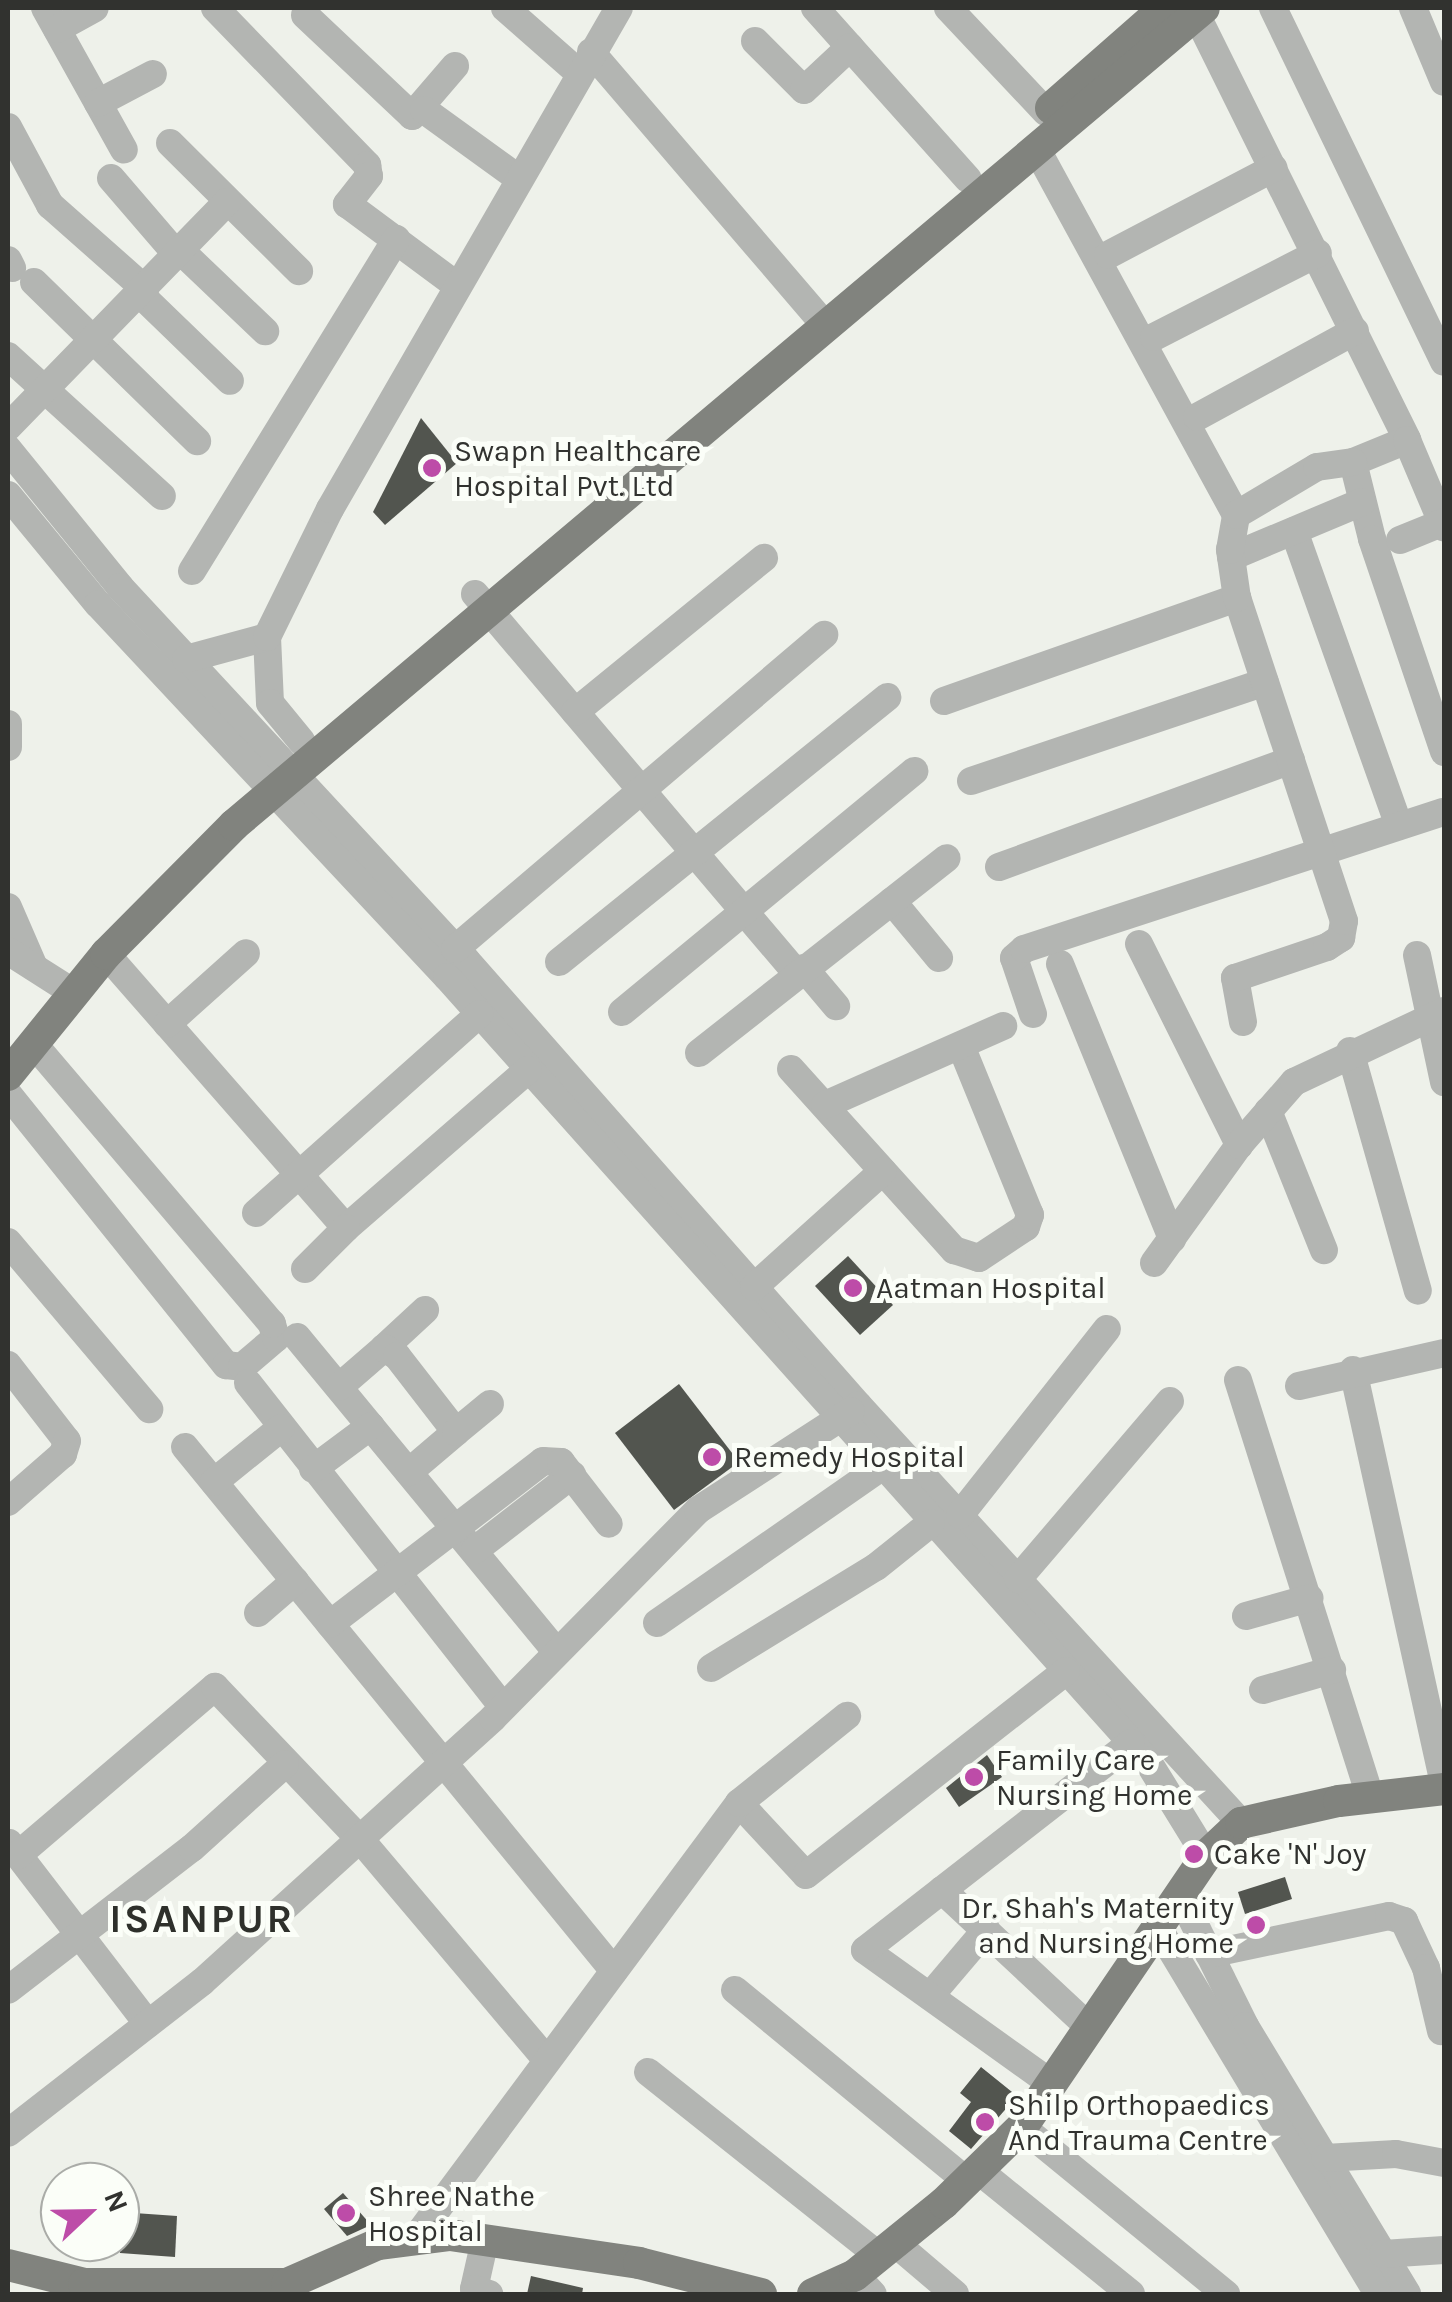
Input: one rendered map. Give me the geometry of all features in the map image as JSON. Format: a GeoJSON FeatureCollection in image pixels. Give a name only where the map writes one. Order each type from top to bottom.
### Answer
{"type":"FeatureCollection","features":[{"type":"Feature","properties":{"kind":"main road"},"geometry":{"type":"LineString","coordinates":[[819,317],[1046,112],[1189,9]]}},
{"type":"Feature","properties":{"kind":"main road"},"geometry":{"type":"LineString","coordinates":[[8,1075],[56,982],[92,941],[280,771],[819,317],[1036,148],[1189,9]]}},
{"type":"Feature","properties":{"kind":"main road"},"geometry":{"type":"LineString","coordinates":[[56,982],[106,954],[280,771]]}},
{"type":"Feature","properties":{"kind":"main road"},"geometry":{"type":"LineString","coordinates":[[813,2294],[875,2267],[1022,2127],[1160,1932],[1206,1856],[1241,1823],[1444,1786]]}},
{"type":"Feature","properties":{"kind":"main road"},"geometry":{"type":"LineString","coordinates":[[8,2265],[84,2284],[279,2289],[378,2244],[450,2235],[639,2263],[761,2294]]}},
{"type":"Feature","properties":{"kind":"street"},"geometry":{"type":"LineString","coordinates":[[95,8],[51,18],[124,150]]}},
{"type":"Feature","properties":{"kind":"street"},"geometry":{"type":"LineString","coordinates":[[215,8],[367,165],[369,176],[348,204],[456,285]]}},
{"type":"Feature","properties":{"kind":"street"},"geometry":{"type":"LineString","coordinates":[[505,8],[585,63],[819,317]]}},
{"type":"Feature","properties":{"kind":"street"},"geometry":{"type":"LineString","coordinates":[[280,771],[270,703],[267,637],[456,285],[619,8]]}},
{"type":"Feature","properties":{"kind":"street"},"geometry":{"type":"LineString","coordinates":[[815,8],[968,180]]}},
{"type":"Feature","properties":{"kind":"street"},"geometry":{"type":"LineString","coordinates":[[948,8],[1046,112]]}},
{"type":"Feature","properties":{"kind":"street"},"geometry":{"type":"LineString","coordinates":[[1273,8],[1443,366]]}},
{"type":"Feature","properties":{"kind":"street"},"geometry":{"type":"LineString","coordinates":[[1413,8],[1444,82]]}},
{"type":"Feature","properties":{"kind":"street"},"geometry":{"type":"LineString","coordinates":[[1189,9],[1318,253],[1444,524],[1400,540]]}},
{"type":"Feature","properties":{"kind":"street"},"geometry":{"type":"LineString","coordinates":[[304,14],[412,116],[424,110],[455,66]]}},
{"type":"Feature","properties":{"kind":"street"},"geometry":{"type":"LineString","coordinates":[[755,42],[804,90],[850,47]]}},
{"type":"Feature","properties":{"kind":"street"},"geometry":{"type":"LineString","coordinates":[[98,103],[153,74]]}},
{"type":"Feature","properties":{"kind":"street"},"geometry":{"type":"LineString","coordinates":[[424,110],[518,178]]}},
{"type":"Feature","properties":{"kind":"street"},"geometry":{"type":"LineString","coordinates":[[8,127],[50,205],[143,291],[230,381]]}},
{"type":"Feature","properties":{"kind":"street"},"geometry":{"type":"LineString","coordinates":[[170,144],[298,271]]}},
{"type":"Feature","properties":{"kind":"street"},"geometry":{"type":"LineString","coordinates":[[1036,148],[1236,516],[1231,557],[1238,598],[1344,921],[1341,938],[1235,978],[1243,1022]]}},
{"type":"Feature","properties":{"kind":"street"},"geometry":{"type":"LineString","coordinates":[[1108,256],[1274,168]]}},
{"type":"Feature","properties":{"kind":"street"},"geometry":{"type":"LineString","coordinates":[[111,178],[180,254],[265,331]]}},
{"type":"Feature","properties":{"kind":"street"},"geometry":{"type":"LineString","coordinates":[[8,427],[228,202]]}},
{"type":"Feature","properties":{"kind":"street"},"geometry":{"type":"LineString","coordinates":[[192,572],[396,238]]}},
{"type":"Feature","properties":{"kind":"street"},"geometry":{"type":"LineString","coordinates":[[1154,337],[1318,253]]}},
{"type":"Feature","properties":{"kind":"street"},"geometry":{"type":"LineString","coordinates":[[18,270],[197,440]]}},
{"type":"Feature","properties":{"kind":"street"},"geometry":{"type":"LineString","coordinates":[[1198,417],[1356,331]]}},
{"type":"Feature","properties":{"kind":"street"},"geometry":{"type":"LineString","coordinates":[[8,356],[162,496]]}},
{"type":"Feature","properties":{"kind":"street"},"geometry":{"type":"LineString","coordinates":[[1236,516],[1317,467],[1353,462],[1407,440]]}},
{"type":"Feature","properties":{"kind":"street"},"geometry":{"type":"LineString","coordinates":[[8,448],[528,1070],[848,1413],[960,1516],[1241,1823]]}},
{"type":"Feature","properties":{"kind":"street"},"geometry":{"type":"LineString","coordinates":[[1353,462],[1362,502],[1444,752]]}},
{"type":"Feature","properties":{"kind":"street"},"geometry":{"type":"LineString","coordinates":[[8,495],[455,948],[754,1287],[883,1466],[1131,1743],[1206,1856]]}},
{"type":"Feature","properties":{"kind":"street"},"geometry":{"type":"LineString","coordinates":[[1231,557],[1362,502]]}},
{"type":"Feature","properties":{"kind":"street"},"geometry":{"type":"LineString","coordinates":[[1294,531],[1399,826]]}},
{"type":"Feature","properties":{"kind":"street"},"geometry":{"type":"LineString","coordinates":[[575,712],[764,558]]}},
{"type":"Feature","properties":{"kind":"street"},"geometry":{"type":"LineString","coordinates":[[944,701],[1238,598]]}},
{"type":"Feature","properties":{"kind":"street"},"geometry":{"type":"LineString","coordinates":[[481,602],[743,911],[836,1006]]}},
{"type":"Feature","properties":{"kind":"street"},"geometry":{"type":"LineString","coordinates":[[455,948],[824,636]]}},
{"type":"Feature","properties":{"kind":"street"},"geometry":{"type":"LineString","coordinates":[[186,659],[267,637]]}},
{"type":"Feature","properties":{"kind":"street"},"geometry":{"type":"LineString","coordinates":[[971,782],[1265,682]]}},
{"type":"Feature","properties":{"kind":"street"},"geometry":{"type":"LineString","coordinates":[[559,962],[888,697]]}},
{"type":"Feature","properties":{"kind":"street"},"geometry":{"type":"LineString","coordinates":[[8,724],[8,747]]}},
{"type":"Feature","properties":{"kind":"street"},"geometry":{"type":"LineString","coordinates":[[998,867],[1291,760]]}},
{"type":"Feature","properties":{"kind":"street"},"geometry":{"type":"LineString","coordinates":[[622,1012],[914,771]]}},
{"type":"Feature","properties":{"kind":"street"},"geometry":{"type":"LineString","coordinates":[[1033,1014],[1014,958],[1024,950],[1444,812]]}},
{"type":"Feature","properties":{"kind":"street"},"geometry":{"type":"LineString","coordinates":[[699,1052],[948,858]]}},
{"type":"Feature","properties":{"kind":"street"},"geometry":{"type":"LineString","coordinates":[[892,901],[939,958]]}},
{"type":"Feature","properties":{"kind":"street"},"geometry":{"type":"LineString","coordinates":[[8,907],[56,982]]}},
{"type":"Feature","properties":{"kind":"street"},"geometry":{"type":"LineString","coordinates":[[1139,944],[1239,1144]]}},
{"type":"Feature","properties":{"kind":"street"},"geometry":{"type":"LineString","coordinates":[[8,951],[56,982]]}},
{"type":"Feature","properties":{"kind":"street"},"geometry":{"type":"LineString","coordinates":[[168,1024],[246,953]]}},
{"type":"Feature","properties":{"kind":"street"},"geometry":{"type":"LineString","coordinates":[[106,954],[346,1228]]}},
{"type":"Feature","properties":{"kind":"street"},"geometry":{"type":"LineString","coordinates":[[1417,955],[1437,1014],[1444,1082]]}},
{"type":"Feature","properties":{"kind":"street"},"geometry":{"type":"LineString","coordinates":[[1060,964],[1172,1239]]}},
{"type":"Feature","properties":{"kind":"street"},"geometry":{"type":"LineString","coordinates":[[256,1213],[480,1014]]}},
{"type":"Feature","properties":{"kind":"street"},"geometry":{"type":"LineString","coordinates":[[1154,1263],[1239,1144],[1294,1082],[1350,1051],[1437,1014]]}},
{"type":"Feature","properties":{"kind":"street"},"geometry":{"type":"LineString","coordinates":[[825,1106],[1004,1026]]}},
{"type":"Feature","properties":{"kind":"street"},"geometry":{"type":"LineString","coordinates":[[791,1068],[966,1258],[979,1258],[1026,1227],[1025,1198],[962,1046]]}},
{"type":"Feature","properties":{"kind":"street"},"geometry":{"type":"LineString","coordinates":[[8,1094],[226,1365],[242,1367],[276,1338],[272,1324],[20,1050]]}},
{"type":"Feature","properties":{"kind":"street"},"geometry":{"type":"LineString","coordinates":[[1350,1051],[1418,1291]]}},
{"type":"Feature","properties":{"kind":"street"},"geometry":{"type":"LineString","coordinates":[[306,1269],[346,1228],[528,1070]]}},
{"type":"Feature","properties":{"kind":"street"},"geometry":{"type":"LineString","coordinates":[[1268,1111],[1324,1250]]}},
{"type":"Feature","properties":{"kind":"street"},"geometry":{"type":"LineString","coordinates":[[754,1287],[883,1171]]}},
{"type":"Feature","properties":{"kind":"street"},"geometry":{"type":"LineString","coordinates":[[8,1242],[149,1410]]}},
{"type":"Feature","properties":{"kind":"street"},"geometry":{"type":"LineString","coordinates":[[339,1387],[425,1310]]}},
{"type":"Feature","properties":{"kind":"street"},"geometry":{"type":"LineString","coordinates":[[960,1516],[1107,1329]]}},
{"type":"Feature","properties":{"kind":"street"},"geometry":{"type":"LineString","coordinates":[[297,1337],[558,1652]]}},
{"type":"Feature","properties":{"kind":"street"},"geometry":{"type":"LineString","coordinates":[[384,1348],[398,1356],[456,1432]]}},
{"type":"Feature","properties":{"kind":"street"},"geometry":{"type":"LineString","coordinates":[[1299,1386],[1352,1370],[1444,1354]]}},
{"type":"Feature","properties":{"kind":"street"},"geometry":{"type":"LineString","coordinates":[[8,1365],[67,1441],[63,1454],[8,1502]]}},
{"type":"Feature","properties":{"kind":"street"},"geometry":{"type":"LineString","coordinates":[[1352,1370],[1444,1786]]}},
{"type":"Feature","properties":{"kind":"street"},"geometry":{"type":"LineString","coordinates":[[1238,1380],[1370,1797]]}},
{"type":"Feature","properties":{"kind":"street"},"geometry":{"type":"LineString","coordinates":[[248,1383],[503,1707]]}},
{"type":"Feature","properties":{"kind":"street"},"geometry":{"type":"LineString","coordinates":[[1018,1579],[1170,1401]]}},
{"type":"Feature","properties":{"kind":"street"},"geometry":{"type":"LineString","coordinates":[[410,1472],[490,1404]]}},
{"type":"Feature","properties":{"kind":"street"},"geometry":{"type":"LineString","coordinates":[[8,2133],[148,2024],[360,1838],[503,1707],[698,1510],[848,1413]]}},
{"type":"Feature","properties":{"kind":"street"},"geometry":{"type":"LineString","coordinates":[[313,1469],[371,1426]]}},
{"type":"Feature","properties":{"kind":"street"},"geometry":{"type":"LineString","coordinates":[[214,1482],[281,1428]]}},
{"type":"Feature","properties":{"kind":"street"},"geometry":{"type":"LineString","coordinates":[[185,1447],[614,1971]]}},
{"type":"Feature","properties":{"kind":"street"},"geometry":{"type":"LineString","coordinates":[[330,1624],[544,1461],[561,1462],[609,1524]]}},
{"type":"Feature","properties":{"kind":"street"},"geometry":{"type":"LineString","coordinates":[[657,1623],[883,1466]]}},
{"type":"Feature","properties":{"kind":"street"},"geometry":{"type":"LineString","coordinates":[[475,1550],[572,1475]]}},
{"type":"Feature","properties":{"kind":"street"},"geometry":{"type":"LineString","coordinates":[[711,1668],[876,1568],[931,1523]]}},
{"type":"Feature","properties":{"kind":"street"},"geometry":{"type":"LineString","coordinates":[[258,1613],[294,1581]]}},
{"type":"Feature","properties":{"kind":"street"},"geometry":{"type":"LineString","coordinates":[[1246,1616],[1310,1598]]}},
{"type":"Feature","properties":{"kind":"street"},"geometry":{"type":"LineString","coordinates":[[1263,1690],[1332,1670]]}},
{"type":"Feature","properties":{"kind":"street"},"geometry":{"type":"LineString","coordinates":[[738,1803],[806,1875],[1066,1671]]}},
{"type":"Feature","properties":{"kind":"street"},"geometry":{"type":"LineString","coordinates":[[148,2024],[13,1849],[215,1687],[360,1838],[547,2060]]}},
{"type":"Feature","properties":{"kind":"street"},"geometry":{"type":"LineString","coordinates":[[415,2240],[738,1803],[847,1716]]}},
{"type":"Feature","properties":{"kind":"street"},"geometry":{"type":"LineString","coordinates":[[1052,2084],[864,1950],[1131,1743]]}},
{"type":"Feature","properties":{"kind":"street"},"geometry":{"type":"LineString","coordinates":[[8,1990],[192,1848],[285,1764]]}},
{"type":"Feature","properties":{"kind":"street"},"geometry":{"type":"LineString","coordinates":[[942,1890],[1090,2028]]}},
{"type":"Feature","properties":{"kind":"street"},"geometry":{"type":"LineString","coordinates":[[1182,1899],[1325,2158],[1407,2294]]}},
{"type":"Feature","properties":{"kind":"street"},"geometry":{"type":"LineString","coordinates":[[1210,1954],[1389,1916],[1404,1921],[1426,1968],[1441,2031]]}},
{"type":"Feature","properties":{"kind":"street"},"geometry":{"type":"LineString","coordinates":[[930,1996],[986,1930]]}},
{"type":"Feature","properties":{"kind":"street"},"geometry":{"type":"LineString","coordinates":[[1160,1932],[1378,2294]]}},
{"type":"Feature","properties":{"kind":"street"},"geometry":{"type":"LineString","coordinates":[[735,1990],[1131,2294]]}},
{"type":"Feature","properties":{"kind":"street"},"geometry":{"type":"LineString","coordinates":[[648,2072],[875,2267],[954,2294]]}},
{"type":"Feature","properties":{"kind":"street"},"geometry":{"type":"LineString","coordinates":[[1022,2127],[1209,2289]]}},
{"type":"Feature","properties":{"kind":"street"},"geometry":{"type":"LineString","coordinates":[[1325,2158],[1396,2154],[1444,2163]]}},
{"type":"Feature","properties":{"kind":"street"},"geometry":{"type":"LineString","coordinates":[[484,2240],[474,2289],[489,2294]]}},
{"type":"Feature","properties":{"kind":"street"},"geometry":{"type":"LineString","coordinates":[[1383,2254],[1444,2250]]}},
{"type":"Feature","properties":{"kind":"building"},"geometry":{"type":"Polygon","coordinates":[[[421,418],[457,463],[385,525],[373,512],[421,418]]]}},
{"type":"Feature","properties":{"kind":"building"},"geometry":{"type":"Polygon","coordinates":[[[848,1256],[893,1305],[860,1335],[815,1286],[848,1256]]]}},
{"type":"Feature","properties":{"kind":"building"},"geometry":{"type":"Polygon","coordinates":[[[679,1384],[739,1462],[674,1510],[615,1433],[679,1384]]]}},
{"type":"Feature","properties":{"kind":"building"},"geometry":{"type":"Polygon","coordinates":[[[987,1755],[1002,1777],[959,1807],[946,1788],[987,1755]]]}},
{"type":"Feature","properties":{"kind":"building"},"geometry":{"type":"Polygon","coordinates":[[[1285,1877],[1292,1899],[1245,1914],[1238,1892],[1285,1877]]]}},
{"type":"Feature","properties":{"kind":"building"},"geometry":{"type":"Polygon","coordinates":[[[981,2067],[1017,2096],[971,2149],[949,2131],[971,2102],[960,2093],[981,2067]]]}},
{"type":"Feature","properties":{"kind":"building"},"geometry":{"type":"Polygon","coordinates":[[[343,2193],[371,2225],[347,2236],[324,2209],[343,2193]]]}},
{"type":"Feature","properties":{"kind":"building"},"geometry":{"type":"Polygon","coordinates":[[[140,2213],[177,2216],[175,2257],[140,2254],[140,2213]]]}},
{"type":"Feature","properties":{"kind":"building"},"geometry":{"type":"Polygon","coordinates":[[[531,2276],[583,2288],[582,2294],[527,2294],[531,2276]]]}},
{"type":"Feature","properties":{"kind":"place","name":"Swapn Healthcare Hospital Pvt. Ltd"},"geometry":{"type":"Point","coordinates":[432,468]}},
{"type":"Feature","properties":{"kind":"place","name":"Aatman Hospital"},"geometry":{"type":"Point","coordinates":[853,1288]}},
{"type":"Feature","properties":{"kind":"place","name":"Remedy Hospital"},"geometry":{"type":"Point","coordinates":[712,1457]}},
{"type":"Feature","properties":{"kind":"place","name":"Family Care Nursing Home"},"geometry":{"type":"Point","coordinates":[974,1777]}},
{"type":"Feature","properties":{"kind":"place","name":"Cake 'N' Joy"},"geometry":{"type":"Point","coordinates":[1194,1854]}},
{"type":"Feature","properties":{"kind":"place","name":"Dr. Shah's Maternity and Nursing Home"},"geometry":{"type":"Point","coordinates":[1256,1925]}},
{"type":"Feature","properties":{"kind":"place","name":"Shilp Orthopaedics And Trauma Centre"},"geometry":{"type":"Point","coordinates":[985,2122]}},
{"type":"Feature","properties":{"kind":"place","name":"Shree Nathe Hospital"},"geometry":{"type":"Point","coordinates":[346,2213]}},
{"type":"Feature","properties":{"kind":"district","name":"ISANPUR"},"geometry":{"type":"Point","coordinates":[202,1919]}}]}
